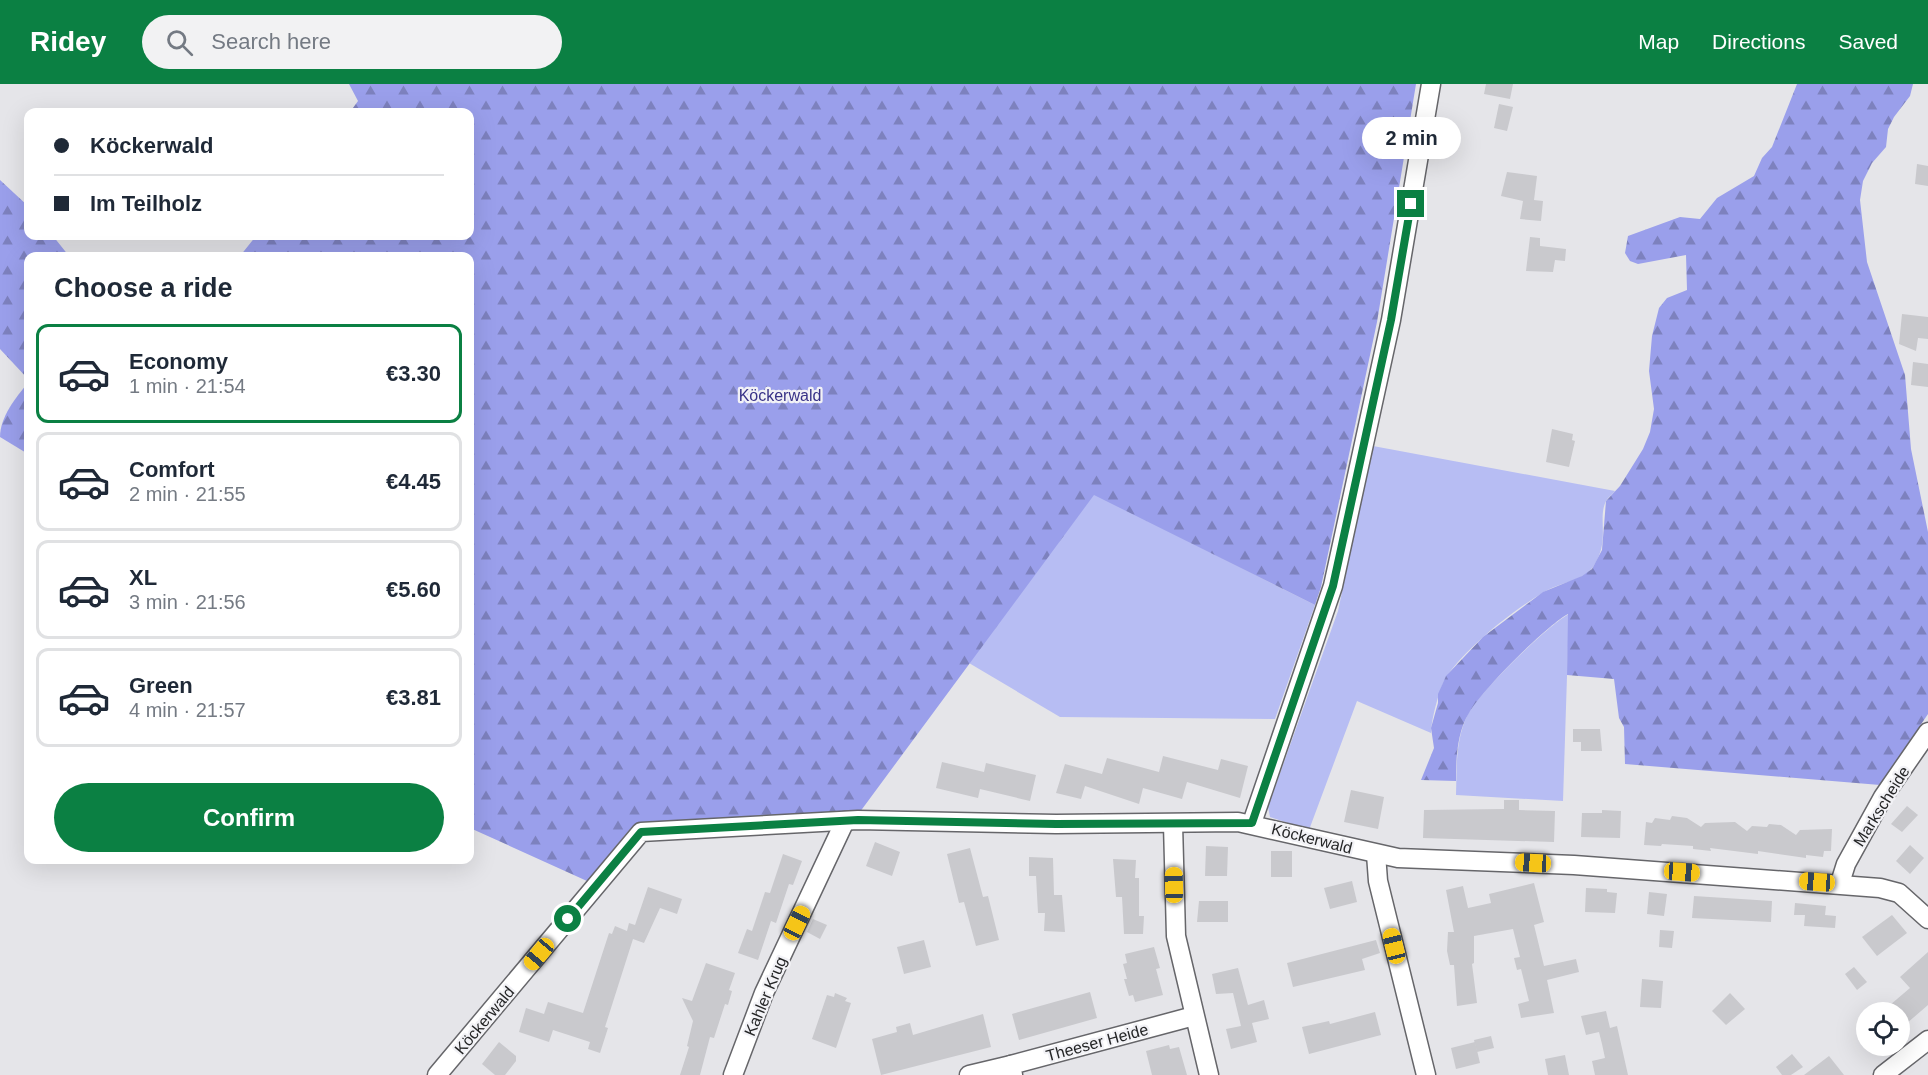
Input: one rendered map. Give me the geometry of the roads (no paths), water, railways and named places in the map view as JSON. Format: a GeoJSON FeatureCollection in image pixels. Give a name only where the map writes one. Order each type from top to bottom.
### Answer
{"type":"FeatureCollection","features":[{"type":"Feature","properties":{"kind":"street"},"geometry":{"type":"LineString","coordinates":[[1252,823],[1333,586],[1391,320],[1431,84]]}},
{"type":"Feature","properties":{"kind":"street","name":"Markscheide"},"geometry":{"type":"LineString","coordinates":[[1840,883],[1846,864],[1883,797],[1928,732]]}},
{"type":"Feature","properties":{"kind":"street","name":"Köckerwald"},"geometry":{"type":"LineString","coordinates":[[437,1075],[641,832],[845,821],[1252,823],[1398,858],[1574,865],[1840,883],[1891,890],[1908,900],[1928,919]]}},
{"type":"Feature","properties":{"kind":"street","name":"Kahler Krug"},"geometry":{"type":"LineString","coordinates":[[733,1075],[764,993],[845,821]]}},
{"type":"Feature","properties":{"kind":"street"},"geometry":{"type":"LineString","coordinates":[[1173,824],[1174,927],[1209,1075]]}},
{"type":"Feature","properties":{"kind":"street"},"geometry":{"type":"LineString","coordinates":[[1376,854],[1378,881],[1425,1075]]}},
{"type":"Feature","properties":{"kind":"street","name":"Theeser Heide"},"geometry":{"type":"LineString","coordinates":[[1012,1070],[1194,1016]]}},
{"type":"Feature","properties":{"kind":"street"},"geometry":{"type":"LineString","coordinates":[[1883,1075],[1928,1040]]}},
{"type":"Feature","properties":{"kind":"street"},"geometry":{"type":"LineString","coordinates":[[969,1075],[1012,1070]]}}]}
